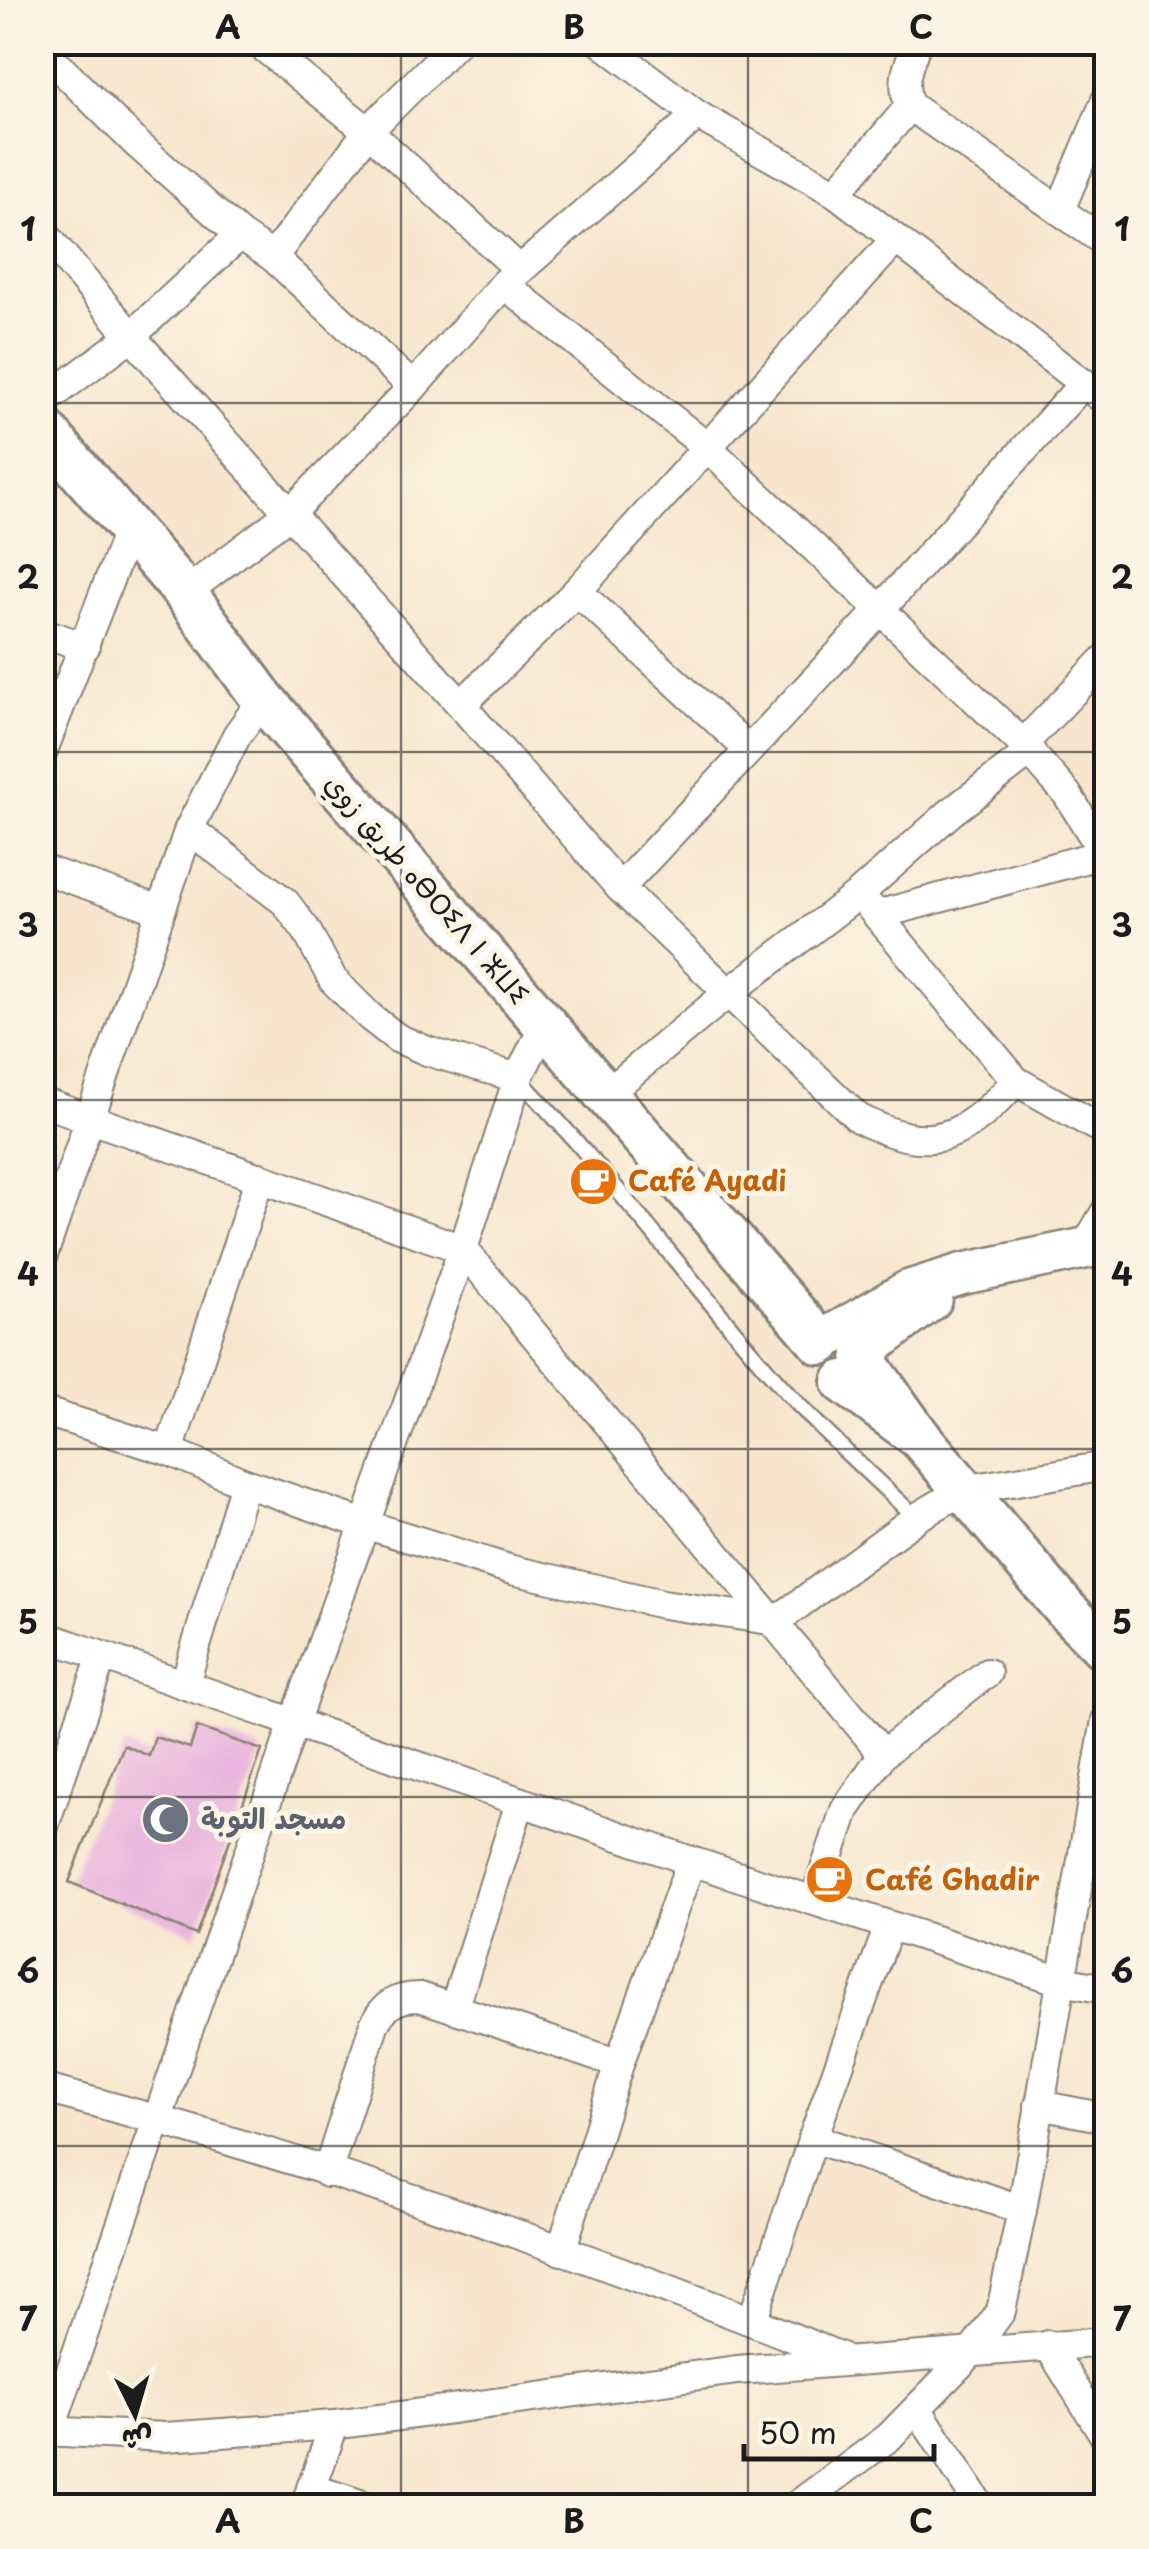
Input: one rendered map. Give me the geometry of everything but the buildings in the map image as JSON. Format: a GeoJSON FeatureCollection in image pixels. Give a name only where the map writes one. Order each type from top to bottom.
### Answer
{"type":"FeatureCollection","features":[{"type":"Feature","properties":{"kind":"main road","name":"طريق زوي ⴰⴱⵔⵉⴷ ⵏ ⵣⵡⵉ"},"geometry":{"type":"LineString","coordinates":[[42,427],[186,593],[263,699],[544,1026],[845,1354],[963,1490]]}},
{"type":"Feature","properties":{"kind":"main road"},"geometry":{"type":"LineString","coordinates":[[845,1354],[962,1274],[1095,1246]]}},
{"type":"Feature","properties":{"kind":"main road"},"geometry":{"type":"LineString","coordinates":[[963,1490],[1066,1610],[1106,1650]]}},
{"type":"Feature","properties":{"kind":"street"},"geometry":{"type":"LineString","coordinates":[[257,42],[368,132],[512,277],[708,448],[1027,748],[1067,794],[1106,854],[868,905]]}},
{"type":"Feature","properties":{"kind":"street"},"geometry":{"type":"LineString","coordinates":[[272,257],[368,132],[457,42]]}},
{"type":"Feature","properties":{"kind":"street"},"geometry":{"type":"LineString","coordinates":[[601,42],[698,115],[836,193],[1106,401]]}},
{"type":"Feature","properties":{"kind":"street"},"geometry":{"type":"LineString","coordinates":[[917,42],[905,82],[904,94],[910,106],[1106,243]]}},
{"type":"Feature","properties":{"kind":"street"},"geometry":{"type":"LineString","coordinates":[[49,51],[137,144],[240,235],[272,257],[412,387]]}},
{"type":"Feature","properties":{"kind":"street"},"geometry":{"type":"LineString","coordinates":[[1060,210],[1106,100]]}},
{"type":"Feature","properties":{"kind":"street"},"geometry":{"type":"LineString","coordinates":[[836,193],[910,106]]}},
{"type":"Feature","properties":{"kind":"street"},"geometry":{"type":"LineString","coordinates":[[186,593],[290,513],[512,277],[698,115]]}},
{"type":"Feature","properties":{"kind":"street"},"geometry":{"type":"LineString","coordinates":[[42,231],[620,888],[858,1118],[890,1134],[924,1139],[955,1133],[978,1120],[1016,1080]]}},
{"type":"Feature","properties":{"kind":"street"},"geometry":{"type":"LineString","coordinates":[[42,403],[131,336],[240,235]]}},
{"type":"Feature","properties":{"kind":"street"},"geometry":{"type":"LineString","coordinates":[[462,706],[577,591],[895,240]]}},
{"type":"Feature","properties":{"kind":"street"},"geometry":{"type":"LineString","coordinates":[[620,888],[880,610],[1084,383]]}},
{"type":"Feature","properties":{"kind":"street"},"geometry":{"type":"LineString","coordinates":[[42,753],[129,529]]}},
{"type":"Feature","properties":{"kind":"street"},"geometry":{"type":"LineString","coordinates":[[577,591],[749,750]]}},
{"type":"Feature","properties":{"kind":"street"},"geometry":{"type":"LineString","coordinates":[[42,632],[85,647]]}},
{"type":"Feature","properties":{"kind":"street"},"geometry":{"type":"LineString","coordinates":[[606,1094],[727,994],[868,905],[950,812],[1027,748],[1106,658]]}},
{"type":"Feature","properties":{"kind":"street"},"geometry":{"type":"LineString","coordinates":[[42,1258],[190,829],[237,735],[263,699]]}},
{"type":"Feature","properties":{"kind":"street"},"geometry":{"type":"LineString","coordinates":[[190,829],[285,902],[306,930],[333,980],[370,1017],[398,1038],[427,1050],[518,1078]]}},
{"type":"Feature","properties":{"kind":"street"},"geometry":{"type":"LineString","coordinates":[[42,869],[160,910]]}},
{"type":"Feature","properties":{"kind":"street"},"geometry":{"type":"LineString","coordinates":[[868,905],[1016,1080],[1106,1132]]}},
{"type":"Feature","properties":{"kind":"street"},"geometry":{"type":"LineString","coordinates":[[544,1026],[518,1078],[463,1249],[294,1723],[160,2120],[46,2431],[166,2436],[334,2425],[737,2370],[1106,2342]]}},
{"type":"Feature","properties":{"kind":"street"},"geometry":{"type":"LineString","coordinates":[[42,1102],[463,1249],[883,1754]]}},
{"type":"Feature","properties":{"kind":"street"},"geometry":{"type":"LineString","coordinates":[[169,1451],[260,1177]]}},
{"type":"Feature","properties":{"kind":"street"},"geometry":{"type":"LineString","coordinates":[[1095,1246],[1106,1211]]}},
{"type":"Feature","properties":{"kind":"street"},"geometry":{"type":"LineString","coordinates":[[42,1410],[169,1451],[364,1524],[512,1570],[664,1604],[776,1621],[916,1518],[963,1490],[1106,1466]]}},
{"type":"Feature","properties":{"kind":"street"},"geometry":{"type":"LineString","coordinates":[[184,1683],[244,1482]]}},
{"type":"Feature","properties":{"kind":"street"},"geometry":{"type":"LineString","coordinates":[[42,1635],[690,1861],[1061,1980],[1106,1989]]}},
{"type":"Feature","properties":{"kind":"street"},"geometry":{"type":"LineString","coordinates":[[42,1832],[102,1656]]}},
{"type":"Feature","properties":{"kind":"street"},"geometry":{"type":"LineString","coordinates":[[815,1899],[846,1810],[883,1754],[987,1673]]}},
{"type":"Feature","properties":{"kind":"street"},"geometry":{"type":"LineString","coordinates":[[796,2506],[842,2475],[918,2410],[970,2354],[1000,2311],[1022,2210],[1106,1720]]}},
{"type":"Feature","properties":{"kind":"street"},"geometry":{"type":"LineString","coordinates":[[454,2008],[520,1803]]}},
{"type":"Feature","properties":{"kind":"street"},"geometry":{"type":"LineString","coordinates":[[561,2251],[619,2064],[690,1861]]}},
{"type":"Feature","properties":{"kind":"street"},"geometry":{"type":"LineString","coordinates":[[752,2320],[812,2138],[889,1926]]}},
{"type":"Feature","properties":{"kind":"street"},"geometry":{"type":"LineString","coordinates":[[328,2173],[374,2025],[381,2010],[405,1996],[420,1996],[619,2064]]}},
{"type":"Feature","properties":{"kind":"street"},"geometry":{"type":"LineString","coordinates":[[42,2088],[160,2120],[561,2251],[752,2320],[848,2360]]}},
{"type":"Feature","properties":{"kind":"street"},"geometry":{"type":"LineString","coordinates":[[1039,2105],[1106,2118]]}},
{"type":"Feature","properties":{"kind":"street"},"geometry":{"type":"LineString","coordinates":[[812,2138],[1022,2210]]}},
{"type":"Feature","properties":{"kind":"street"},"geometry":{"type":"LineString","coordinates":[[1048,2346],[1106,2438]]}},
{"type":"Feature","properties":{"kind":"street"},"geometry":{"type":"LineString","coordinates":[[918,2410],[980,2506]]}},
{"type":"Feature","properties":{"kind":"street"},"geometry":{"type":"LineString","coordinates":[[334,2425],[308,2498],[366,2506]]}},
{"type":"Feature","properties":{"kind":"lane"},"geometry":{"type":"LineString","coordinates":[[518,1078],[582,1146],[773,1377],[916,1518]]}},
{"type":"Feature","properties":{"kind":"place","name":"Café Ayadi"},"geometry":{"type":"Point","coordinates":[593,1181]}},
{"type":"Feature","properties":{"kind":"place","name":"مسجد التوبة"},"geometry":{"type":"Point","coordinates":[166,1819]}},
{"type":"Feature","properties":{"kind":"place","name":"Café Ghadir"},"geometry":{"type":"Point","coordinates":[830,1880]}}]}
